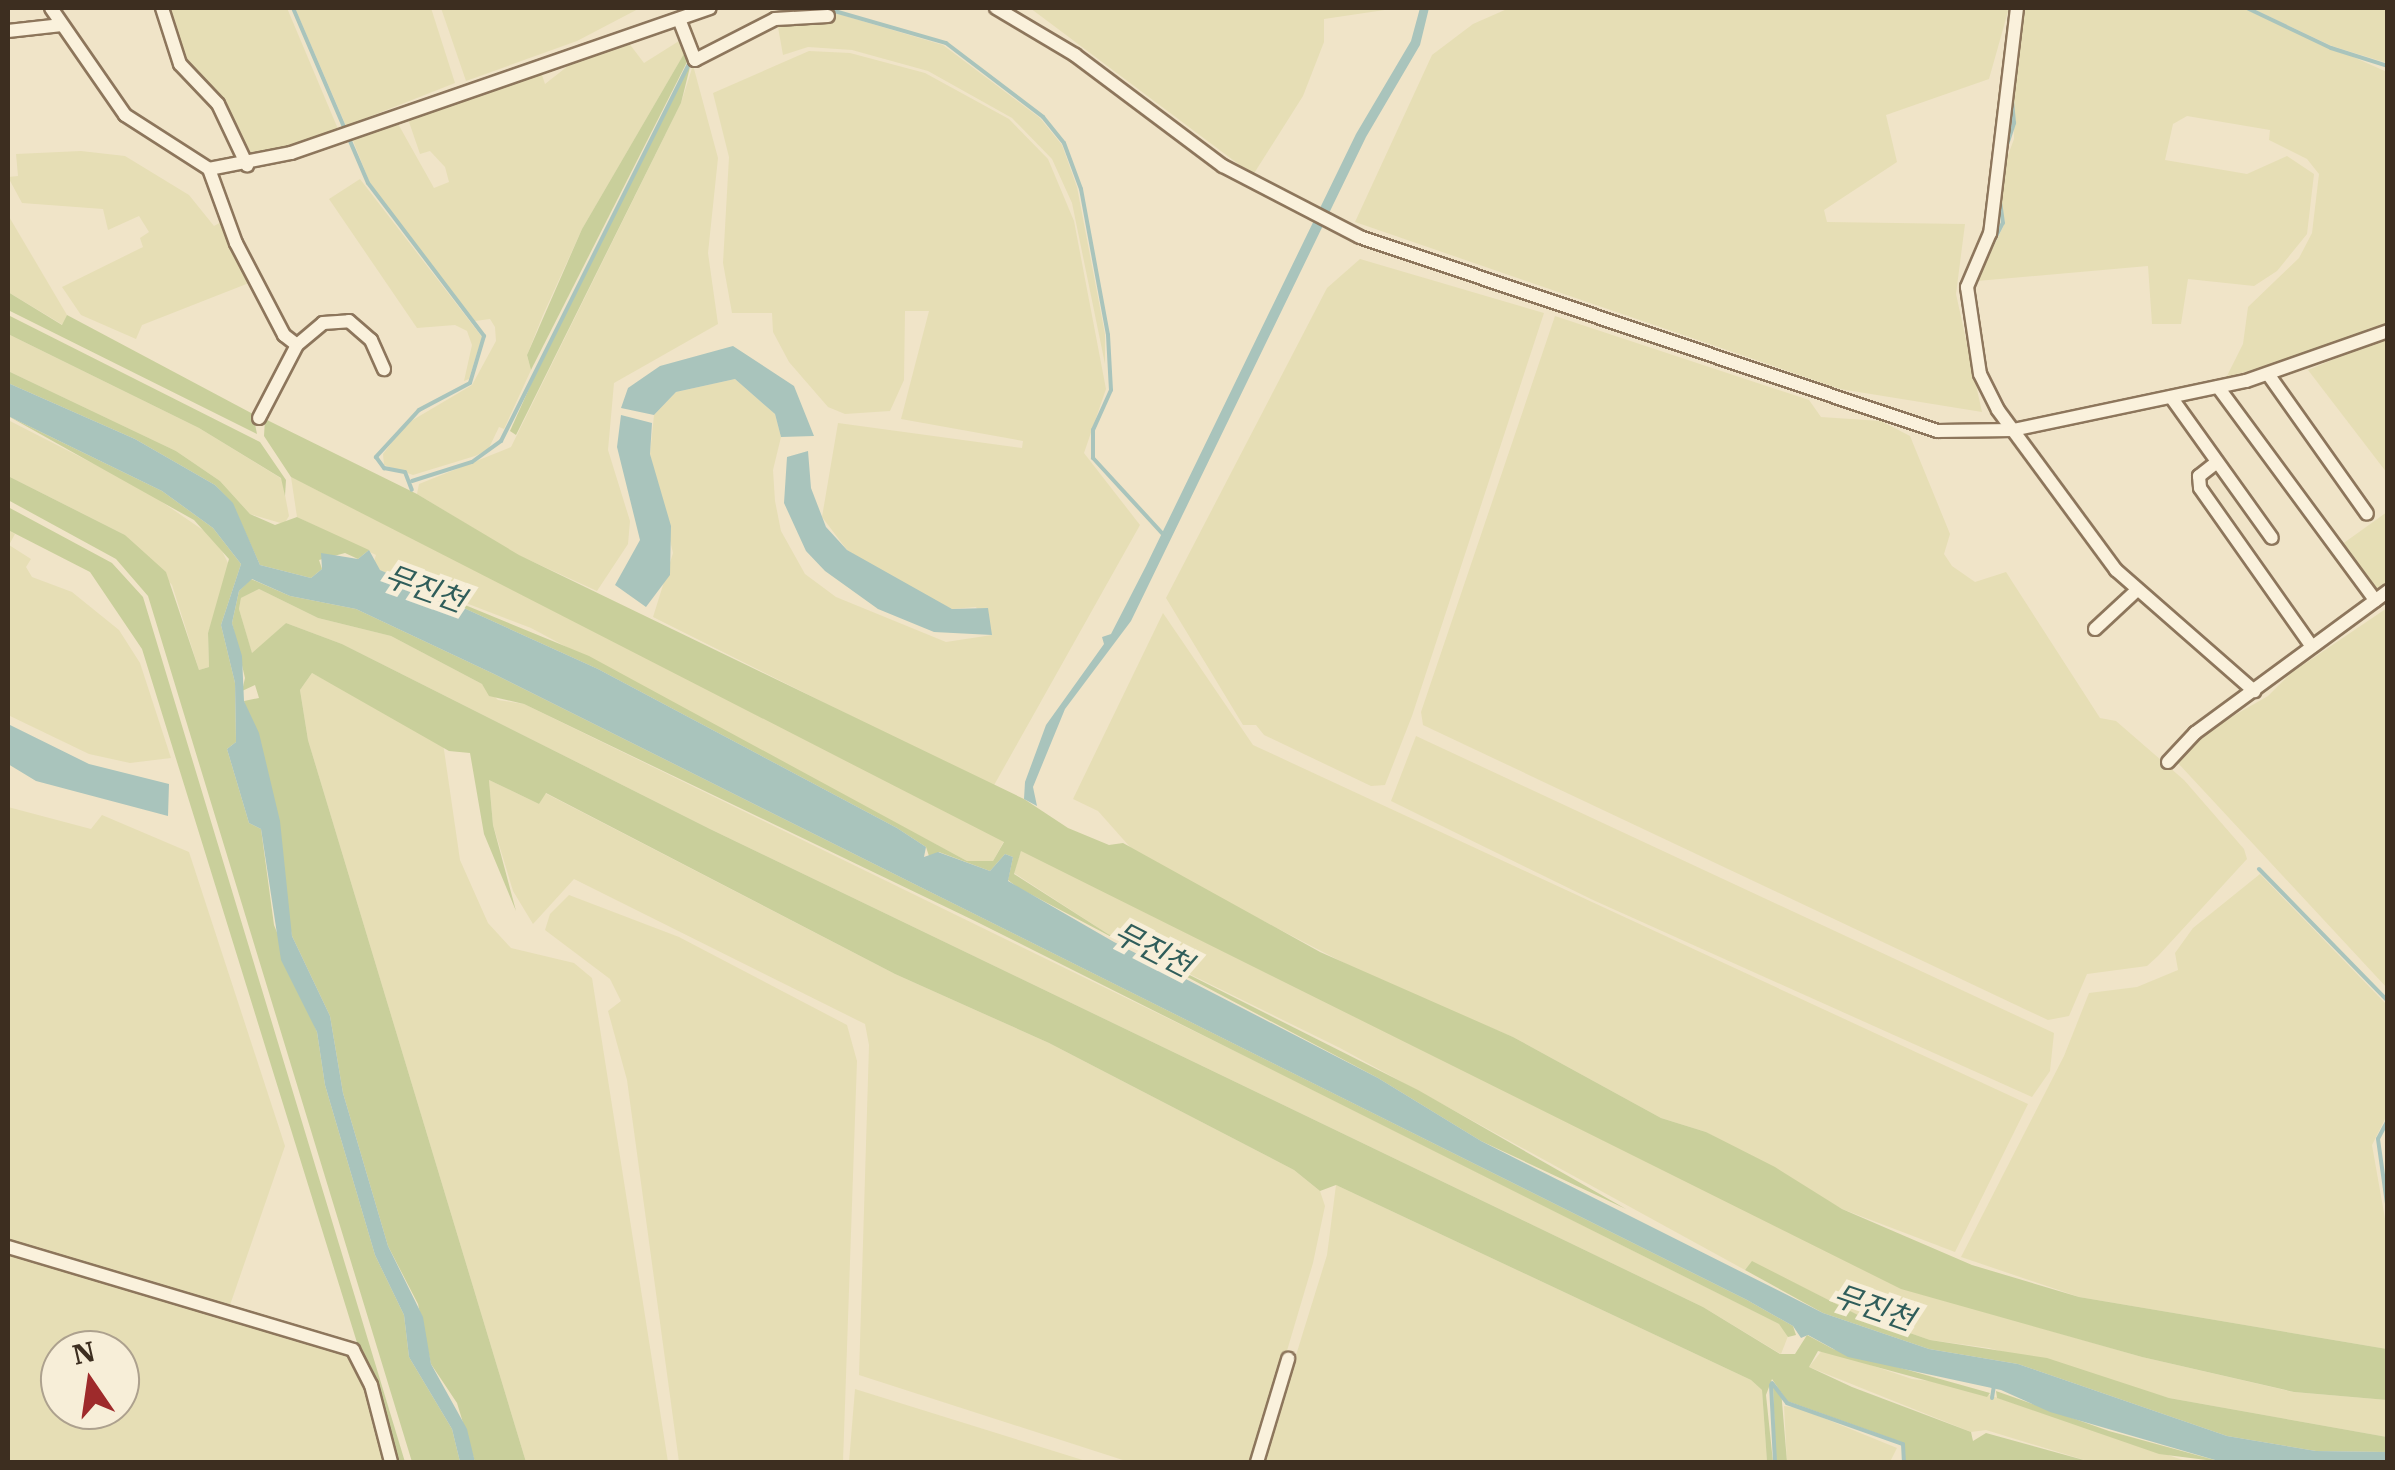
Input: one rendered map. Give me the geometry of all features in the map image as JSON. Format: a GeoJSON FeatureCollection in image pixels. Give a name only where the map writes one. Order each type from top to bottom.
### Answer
{"type":"FeatureCollection","features":[{"type":"Feature","properties":{"kind":"street"},"geometry":{"type":"LineString","coordinates":[[50,8],[125,115],[209,168],[246,265],[284,335],[298,345]]}},
{"type":"Feature","properties":{"kind":"street"},"geometry":{"type":"LineString","coordinates":[[162,8],[180,64],[218,104],[247,164]]}},
{"type":"Feature","properties":{"kind":"street"},"geometry":{"type":"LineString","coordinates":[[209,168],[247,164],[346,134],[635,28],[710,8]]}},
{"type":"Feature","properties":{"kind":"street"},"geometry":{"type":"LineString","coordinates":[[996,8],[1075,55],[1224,166],[1326,220],[1892,418],[1937,430],[2013,430],[2218,387],[2268,374],[2388,331]]}},
{"type":"Feature","properties":{"kind":"street"},"geometry":{"type":"LineString","coordinates":[[2017,8],[1990,233],[1970,273],[1966,301],[1984,383],[2013,430],[2136,590],[2254,691]]}},
{"type":"Feature","properties":{"kind":"street"},"geometry":{"type":"LineString","coordinates":[[679,19],[693,56],[775,19],[828,16]]}},
{"type":"Feature","properties":{"kind":"street"},"geometry":{"type":"LineString","coordinates":[[8,31],[62,25]]}},
{"type":"Feature","properties":{"kind":"street"},"geometry":{"type":"LineString","coordinates":[[259,418],[298,345],[324,323],[349,321],[370,340],[384,370]]}},
{"type":"Feature","properties":{"kind":"street"},"geometry":{"type":"LineString","coordinates":[[2268,374],[2367,514]]}},
{"type":"Feature","properties":{"kind":"street"},"geometry":{"type":"LineString","coordinates":[[2218,387],[2375,600]]}},
{"type":"Feature","properties":{"kind":"street"},"geometry":{"type":"LineString","coordinates":[[2172,397],[2272,538]]}},
{"type":"Feature","properties":{"kind":"street"},"geometry":{"type":"LineString","coordinates":[[2217,462],[2200,476],[2200,488],[2312,647]]}},
{"type":"Feature","properties":{"kind":"street"},"geometry":{"type":"LineString","coordinates":[[2095,629],[2136,590]]}},
{"type":"Feature","properties":{"kind":"street"},"geometry":{"type":"LineString","coordinates":[[2168,762],[2195,733],[2388,592]]}},
{"type":"Feature","properties":{"kind":"street"},"geometry":{"type":"LineString","coordinates":[[8,1247],[353,1350],[371,1385],[391,1462]]}},
{"type":"Feature","properties":{"kind":"street"},"geometry":{"type":"LineString","coordinates":[[1257,1462],[1288,1358]]}},
{"type":"Feature","properties":{"kind":"shaded area"},"geometry":{"type":"Polygon","coordinates":[[[164,8],[287,8],[338,129],[250,158],[189,74],[164,8]]]}},
{"type":"Feature","properties":{"kind":"shaded area"},"geometry":{"type":"Polygon","coordinates":[[[295,8],[431,8],[455,83],[346,126],[295,8]]]}},
{"type":"Feature","properties":{"kind":"shaded area"},"geometry":{"type":"Polygon","coordinates":[[[441,8],[640,8],[577,41],[466,81],[441,8]]]}},
{"type":"Feature","properties":{"kind":"shaded area"},"geometry":{"type":"Polygon","coordinates":[[[1030,8],[1398,8],[1324,19],[1324,42],[1303,96],[1253,175],[1030,8]]]}},
{"type":"Feature","properties":{"kind":"shaded area"},"geometry":{"type":"Polygon","coordinates":[[[2009,8],[1989,79],[1886,115],[1897,162],[1824,210],[1827,222],[1965,224],[1956,294],[1982,412],[1840,389],[1355,222],[1432,55],[1473,24],[1507,9],[2009,8]]]}},
{"type":"Feature","properties":{"kind":"shaded area"},"geometry":{"type":"Polygon","coordinates":[[[2024,8],[2243,8],[2387,72],[2387,327],[2226,378],[2243,344],[2248,307],[2299,258],[2312,233],[2319,174],[2307,159],[2269,140],[2270,130],[2187,116],[2173,124],[2165,160],[2247,174],[2287,156],[2314,174],[2307,234],[2277,271],[2254,286],[2188,279],[2181,324],[2152,324],[2148,266],[1977,281],[2005,223],[1997,185],[2014,139],[2013,74],[2024,8]]]}},
{"type":"Feature","properties":{"kind":"shaded area"},"geometry":{"type":"Polygon","coordinates":[[[2251,8],[2387,8],[2387,63],[2332,46],[2251,8]]]}},
{"type":"Feature","properties":{"kind":"shaded area"},"geometry":{"type":"Polygon","coordinates":[[[835,13],[943,45],[1040,118],[1062,145],[1077,187],[1105,334],[1105,364],[1072,203],[1052,159],[1012,118],[928,71],[852,50],[808,47],[783,55],[778,27],[832,22],[835,13]]]}},
{"type":"Feature","properties":{"kind":"shaded area"},"geometry":{"type":"Polygon","coordinates":[[[679,41],[685,52],[582,229],[543,315],[527,355],[531,370],[504,429],[499,427],[488,450],[413,475],[384,465],[383,454],[406,424],[472,385],[496,341],[495,327],[490,319],[475,321],[394,217],[369,181],[352,138],[397,122],[434,188],[449,182],[445,167],[430,151],[420,154],[408,119],[540,69],[545,84],[573,62],[628,42],[644,63],[679,41]]]}},
{"type":"Feature","properties":{"kind":"shaded area"},"geometry":{"type":"Polygon","coordinates":[[[809,51],[850,53],[925,73],[1009,119],[1048,159],[1074,221],[1106,389],[1084,453],[1140,525],[993,787],[653,617],[673,553],[650,454],[654,415],[676,392],[735,379],[775,414],[781,437],[773,470],[775,501],[781,531],[805,574],[836,597],[946,642],[992,635],[976,607],[952,609],[909,590],[847,550],[822,517],[838,423],[1022,448],[1023,441],[901,419],[929,311],[905,311],[904,380],[890,411],[845,414],[828,407],[789,362],[773,332],[772,313],[732,313],[723,263],[729,157],[713,93],[809,51]]]}},
{"type":"Feature","properties":{"kind":"shaded area"},"geometry":{"type":"Polygon","coordinates":[[[693,65],[718,158],[708,253],[718,324],[614,383],[608,450],[630,521],[628,544],[597,591],[518,555],[417,494],[419,484],[511,447],[681,103],[693,65]]]}},
{"type":"Feature","properties":{"kind":"shaded area"},"geometry":{"type":"Polygon","coordinates":[[[81,151],[125,156],[189,195],[214,226],[225,220],[249,283],[142,325],[136,339],[81,315],[62,287],[143,247],[140,238],[149,232],[139,216],[108,230],[103,209],[22,203],[8,177],[18,176],[16,154],[81,151]]]}},
{"type":"Feature","properties":{"kind":"shaded area"},"geometry":{"type":"Polygon","coordinates":[[[360,179],[482,337],[469,379],[464,381],[472,345],[467,331],[455,325],[417,328],[329,199],[360,179]]]}},
{"type":"Feature","properties":{"kind":"shaded area"},"geometry":{"type":"Polygon","coordinates":[[[8,215],[67,315],[63,325],[8,292],[8,215]]]}},
{"type":"Feature","properties":{"kind":"shaded area"},"geometry":{"type":"Polygon","coordinates":[[[1360,259],[1544,313],[1412,716],[1385,785],[1371,786],[1264,735],[1256,725],[1243,725],[1166,598],[1327,288],[1360,259]]]}},
{"type":"Feature","properties":{"kind":"shaded area"},"geometry":{"type":"Polygon","coordinates":[[[1555,316],[1809,400],[1821,417],[1881,421],[1910,436],[1950,534],[1944,554],[1952,566],[1975,582],[2006,572],[2100,718],[2116,721],[2184,780],[2244,849],[2247,859],[2147,966],[2087,974],[2069,1016],[2048,1020],[1423,725],[1421,712],[1555,316]]]}},
{"type":"Feature","properties":{"kind":"shaded area"},"geometry":{"type":"Polygon","coordinates":[[[8,334],[199,428],[282,479],[289,516],[284,524],[250,514],[220,481],[176,451],[8,371],[8,334]]]}},
{"type":"Feature","properties":{"kind":"shaded area"},"geometry":{"type":"Polygon","coordinates":[[[2387,337],[2387,473],[2308,370],[2387,337]]]}},
{"type":"Feature","properties":{"kind":"shaded area"},"geometry":{"type":"Polygon","coordinates":[[[8,420],[143,489],[216,539],[230,567],[208,633],[209,667],[199,670],[172,585],[125,535],[8,476],[8,420]]]}},
{"type":"Feature","properties":{"kind":"shaded area"},"geometry":{"type":"Polygon","coordinates":[[[291,477],[802,733],[1004,841],[993,861],[967,861],[531,628],[380,570],[373,564],[376,555],[297,517],[291,477]]]}},
{"type":"Feature","properties":{"kind":"shaded area"},"geometry":{"type":"Polygon","coordinates":[[[2387,512],[2387,587],[2379,593],[2341,545],[2387,512]]]}},
{"type":"Feature","properties":{"kind":"shaded area"},"geometry":{"type":"Polygon","coordinates":[[[8,530],[15,534],[9,545],[31,559],[26,567],[32,577],[72,592],[119,630],[140,663],[171,758],[130,763],[89,754],[8,715],[8,530]]]}},
{"type":"Feature","properties":{"kind":"shaded area"},"geometry":{"type":"Polygon","coordinates":[[[259,589],[318,618],[391,636],[482,684],[498,700],[524,704],[1284,1075],[1779,1324],[1790,1331],[1781,1354],[1703,1307],[710,829],[342,644],[286,623],[252,654],[239,609],[241,598],[259,589]]]}},
{"type":"Feature","properties":{"kind":"shaded area"},"geometry":{"type":"Polygon","coordinates":[[[2387,608],[2387,988],[2177,762],[2198,736],[2268,696],[2291,673],[2387,608]]]}},
{"type":"Feature","properties":{"kind":"shaded area"},"geometry":{"type":"Polygon","coordinates":[[[1163,613],[1253,745],[2028,1104],[1955,1252],[1842,1209],[1706,1132],[1661,1118],[1513,1037],[1377,980],[1138,856],[1098,811],[1073,799],[1163,613]]]}},
{"type":"Feature","properties":{"kind":"shaded area"},"geometry":{"type":"Polygon","coordinates":[[[312,673],[443,743],[460,860],[488,923],[511,948],[574,963],[592,978],[668,1462],[526,1462],[308,740],[300,690],[312,673]]]}},
{"type":"Feature","properties":{"kind":"shaded area"},"geometry":{"type":"Polygon","coordinates":[[[1416,736],[2054,1033],[2050,1071],[2032,1097],[1593,900],[1391,801],[1416,736]]]}},
{"type":"Feature","properties":{"kind":"shaded area"},"geometry":{"type":"Polygon","coordinates":[[[489,780],[539,804],[545,793],[895,974],[1049,1043],[1294,1170],[1320,1191],[1325,1206],[1313,1263],[1254,1462],[1129,1462],[859,1375],[869,1045],[865,1024],[574,879],[533,924],[513,891],[493,825],[489,780]]]}},
{"type":"Feature","properties":{"kind":"shaded area"},"geometry":{"type":"Polygon","coordinates":[[[8,807],[91,829],[102,815],[189,852],[285,1146],[229,1308],[8,1243],[8,807]]]}},
{"type":"Feature","properties":{"kind":"shaded area"},"geometry":{"type":"Polygon","coordinates":[[[1021,850],[1901,1288],[2142,1357],[2293,1392],[2387,1400],[2387,1437],[2169,1398],[1989,1348],[1930,1340],[1858,1315],[1752,1262],[1745,1270],[1340,1048],[1108,934],[1014,873],[1021,850]]]}},
{"type":"Feature","properties":{"kind":"shaded area"},"geometry":{"type":"Polygon","coordinates":[[[2260,874],[2387,1005],[2387,1115],[2372,1145],[2387,1230],[2387,1349],[2079,1297],[1961,1257],[2064,1056],[2089,993],[2137,987],[2178,970],[2175,953],[2193,928],[2260,874]]]}},
{"type":"Feature","properties":{"kind":"shaded area"},"geometry":{"type":"Polygon","coordinates":[[[569,895],[679,937],[847,1025],[857,1061],[843,1462],[679,1462],[627,1080],[608,1011],[621,1001],[610,979],[545,930],[550,914],[569,895]]]}},
{"type":"Feature","properties":{"kind":"shaded area"},"geometry":{"type":"Polygon","coordinates":[[[1336,1185],[1751,1380],[1762,1390],[1767,1462],[1263,1462],[1327,1255],[1336,1185]]]}},
{"type":"Feature","properties":{"kind":"shaded area"},"geometry":{"type":"Polygon","coordinates":[[[8,1251],[347,1354],[359,1366],[387,1462],[8,1462],[8,1251]]]}},
{"type":"Feature","properties":{"kind":"shaded area"},"geometry":{"type":"Polygon","coordinates":[[[1823,1349],[1912,1379],[1956,1384],[2189,1462],[2091,1462],[1986,1430],[1971,1432],[1809,1367],[1823,1349]]]}},
{"type":"Feature","properties":{"kind":"shaded area"},"geometry":{"type":"Polygon","coordinates":[[[855,1389],[1089,1462],[849,1462],[855,1389]]]}},
{"type":"Feature","properties":{"kind":"shaded area"},"geometry":{"type":"Polygon","coordinates":[[[1784,1406],[1799,1408],[1897,1448],[1890,1462],[1787,1462],[1784,1406]]]}},
{"type":"Feature","properties":{"kind":"green space"},"geometry":{"type":"Polygon","coordinates":[[[685,52],[689,58],[531,370],[527,355],[582,229],[685,52]]]}},
{"type":"Feature","properties":{"kind":"green space"},"geometry":{"type":"Polygon","coordinates":[[[691,63],[681,103],[516,435],[510,431],[537,371],[691,63]]]}},
{"type":"Feature","properties":{"kind":"green space"},"geometry":{"type":"Polygon","coordinates":[[[8,292],[62,325],[67,315],[253,414],[257,434],[8,310],[8,292]]]}},
{"type":"Feature","properties":{"kind":"green space"},"geometry":{"type":"Polygon","coordinates":[[[8,315],[260,442],[286,480],[285,496],[281,478],[199,428],[8,334],[8,315]]]}},
{"type":"Feature","properties":{"kind":"green space"},"geometry":{"type":"Polygon","coordinates":[[[8,371],[176,451],[220,481],[250,514],[275,525],[297,517],[369,550],[358,559],[345,553],[319,560],[322,569],[311,578],[260,565],[232,503],[215,485],[135,439],[8,383],[8,371]]]}},
{"type":"Feature","properties":{"kind":"green space"},"geometry":{"type":"Polygon","coordinates":[[[8,416],[162,491],[213,528],[241,564],[221,625],[235,683],[236,742],[227,749],[249,823],[261,829],[274,925],[317,1032],[325,1085],[375,1255],[404,1315],[409,1357],[452,1429],[460,1462],[412,1462],[148,596],[116,559],[8,500],[8,476],[125,535],[166,572],[199,670],[209,667],[208,633],[229,559],[194,520],[8,416]]]}},
{"type":"Feature","properties":{"kind":"green space"},"geometry":{"type":"Polygon","coordinates":[[[265,419],[417,494],[519,555],[1024,799],[1068,828],[1109,845],[1123,843],[1320,952],[1513,1037],[1661,1118],[1706,1132],[1775,1167],[1842,1209],[1972,1265],[2079,1297],[2387,1349],[2387,1400],[2294,1392],[2142,1357],[1901,1289],[1021,851],[1014,874],[1108,934],[1418,1090],[1626,1209],[1481,1141],[1378,1078],[1017,887],[1008,880],[1013,857],[1005,854],[990,871],[939,852],[930,859],[926,847],[897,828],[598,669],[380,570],[589,656],[967,861],[993,861],[1004,842],[291,477],[264,436],[265,419]]]}},
{"type":"Feature","properties":{"kind":"green space"},"geometry":{"type":"Polygon","coordinates":[[[8,507],[112,563],[143,597],[405,1462],[394,1462],[142,649],[90,572],[8,530],[8,507]]]}},
{"type":"Feature","properties":{"kind":"green space"},"geometry":{"type":"Polygon","coordinates":[[[251,579],[290,596],[356,609],[494,674],[1747,1300],[1793,1326],[1796,1335],[1788,1337],[1779,1324],[975,921],[524,704],[489,696],[482,684],[391,636],[318,618],[259,589],[241,598],[239,609],[252,653],[286,623],[342,644],[710,829],[1703,1307],[1780,1354],[1795,1354],[1807,1335],[1833,1349],[1990,1393],[1987,1397],[1818,1351],[1809,1367],[1971,1432],[1973,1441],[1986,1433],[2091,1462],[1905,1462],[1904,1443],[1787,1401],[1772,1379],[1766,1395],[1773,1462],[1767,1462],[1762,1390],[1751,1380],[1336,1185],[1320,1191],[1294,1170],[1049,1043],[895,974],[546,793],[539,804],[489,780],[493,825],[516,911],[484,834],[470,753],[449,751],[312,673],[300,690],[308,740],[526,1462],[475,1462],[457,1403],[431,1364],[418,1304],[388,1246],[343,1093],[330,1016],[292,936],[244,701],[259,698],[255,685],[242,691],[245,678],[232,623],[239,591],[251,579]]]}},
{"type":"Feature","properties":{"kind":"green space"},"geometry":{"type":"Polygon","coordinates":[[[1752,1261],[1858,1315],[1930,1340],[2047,1358],[2169,1398],[2387,1437],[2387,1452],[2316,1451],[2227,1436],[2018,1364],[1929,1349],[1823,1313],[1745,1270],[1752,1261]]]}},
{"type":"Feature","properties":{"kind":"green space"},"geometry":{"type":"Polygon","coordinates":[[[1773,1385],[1781,1390],[1787,1462],[1776,1462],[1773,1385]]]}},
{"type":"Feature","properties":{"kind":"green space"},"geometry":{"type":"Polygon","coordinates":[[[1996,1391],[2109,1431],[2222,1462],[2159,1454],[1997,1398],[1996,1391]]]}},
{"type":"Feature","properties":{"kind":"water"},"geometry":{"type":"Polygon","coordinates":[[[1420,8],[1429,8],[1420,45],[1366,137],[1131,621],[1065,709],[1033,787],[1037,806],[1024,799],[1025,782],[1046,725],[1104,644],[1102,637],[1111,634],[1356,134],[1411,41],[1420,8]]]}},
{"type":"Feature","properties":{"kind":"water"},"geometry":{"type":"Polygon","coordinates":[[[733,346],[794,386],[814,436],[781,437],[775,414],[735,379],[676,392],[654,415],[621,408],[628,388],[660,366],[733,346]]]}},
{"type":"Feature","properties":{"kind":"water"},"geometry":{"type":"Polygon","coordinates":[[[8,383],[135,439],[215,485],[233,503],[260,565],[311,578],[322,569],[321,553],[358,559],[369,550],[380,570],[598,669],[897,828],[926,847],[924,857],[938,852],[990,871],[1005,854],[1013,857],[1008,881],[1114,942],[1378,1078],[1481,1141],[1823,1313],[1929,1349],[2018,1364],[2227,1436],[2316,1451],[2387,1452],[2387,1462],[2222,1462],[2050,1412],[2001,1390],[1848,1357],[1808,1335],[1801,1338],[1793,1326],[1747,1300],[494,674],[356,609],[290,596],[252,579],[239,591],[232,623],[242,656],[244,701],[259,733],[280,821],[292,936],[330,1016],[343,1093],[388,1246],[423,1317],[431,1364],[467,1429],[475,1462],[460,1462],[452,1429],[409,1357],[404,1315],[375,1255],[325,1085],[317,1032],[281,960],[261,829],[249,823],[227,749],[236,742],[235,683],[221,625],[241,564],[213,528],[162,491],[8,416],[8,383]]]}},
{"type":"Feature","properties":{"kind":"water"},"geometry":{"type":"Polygon","coordinates":[[[621,415],[652,423],[650,454],[671,526],[670,575],[646,607],[615,585],[640,540],[617,447],[621,415]]]}},
{"type":"Feature","properties":{"kind":"water"},"geometry":{"type":"Polygon","coordinates":[[[808,451],[811,488],[826,527],[847,550],[952,609],[988,608],[992,635],[934,632],[878,609],[825,571],[806,551],[784,503],[787,457],[808,451]]]}},
{"type":"Feature","properties":{"kind":"water"},"geometry":{"type":"Polygon","coordinates":[[[8,724],[89,764],[169,784],[168,816],[36,781],[8,764],[8,724]]]}},
{"type":"Feature","properties":{"kind":"waterway"},"geometry":{"type":"LineString","coordinates":[[293,8],[368,183],[484,336],[470,383],[419,410],[376,457],[384,468],[405,472],[412,490]]}},
{"type":"Feature","properties":{"kind":"waterway"},"geometry":{"type":"LineString","coordinates":[[2247,8],[2331,48],[2388,66]]}},
{"type":"Feature","properties":{"kind":"waterway"},"geometry":{"type":"LineString","coordinates":[[778,13],[831,10],[946,43],[1043,117],[1064,143],[1081,189],[1108,335],[1111,390],[1093,430],[1093,458],[1163,534]]}},
{"type":"Feature","properties":{"kind":"waterway"},"geometry":{"type":"LineString","coordinates":[[702,50],[760,20]]}},
{"type":"Feature","properties":{"kind":"waterway"},"geometry":{"type":"LineString","coordinates":[[412,481],[472,462],[501,441],[691,60]]}},
{"type":"Feature","properties":{"kind":"waterway"},"geometry":{"type":"LineString","coordinates":[[2004,154],[2014,123],[2012,101]]}},
{"type":"Feature","properties":{"kind":"waterway"},"geometry":{"type":"LineString","coordinates":[[1990,248],[2003,223],[2000,201]]}},
{"type":"Feature","properties":{"kind":"waterway"},"geometry":{"type":"LineString","coordinates":[[2259,869],[2388,1001]]}},
{"type":"Feature","properties":{"kind":"waterway"},"geometry":{"type":"LineString","coordinates":[[2388,1120],[2378,1139],[2388,1211]]}},
{"type":"Feature","properties":{"kind":"waterway"},"geometry":{"type":"LineString","coordinates":[[1772,1383],[1787,1403],[1903,1444],[1904,1462]]}},
{"type":"Feature","properties":{"kind":"waterway"},"geometry":{"type":"LineString","coordinates":[[1771,1385],[1775,1462]]}},
{"type":"Feature","properties":{"kind":"waterway"},"geometry":{"type":"LineString","coordinates":[[1992,1398],[1994,1386]]}},
{"type":"Feature","properties":{"kind":"water label","name":"무진천"},"geometry":{"type":"Point","coordinates":[425,588]}},
{"type":"Feature","properties":{"kind":"water label","name":"무진천"},"geometry":{"type":"Point","coordinates":[1153,949]}},
{"type":"Feature","properties":{"kind":"water label","name":"무진천"},"geometry":{"type":"Point","coordinates":[1874,1307]}}]}
